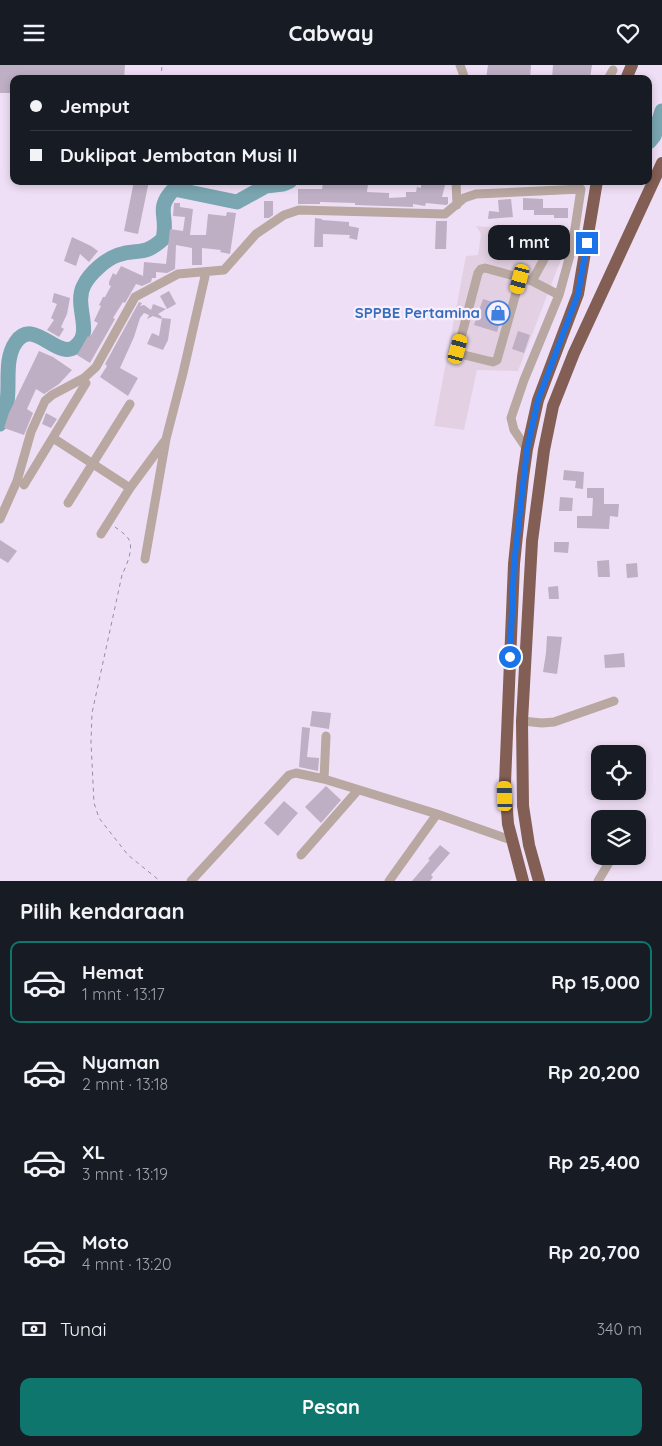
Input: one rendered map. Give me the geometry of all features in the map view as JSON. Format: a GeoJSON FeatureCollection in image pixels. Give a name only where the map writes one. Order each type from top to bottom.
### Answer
{"type":"FeatureCollection","features":[{"type":"Feature","properties":{"kind":"highway"},"geometry":{"type":"LineString","coordinates":[[652,184],[662,163]]}},
{"type":"Feature","properties":{"kind":"highway"},"geometry":{"type":"LineString","coordinates":[[523,881],[511,840],[506,809],[505,783],[514,564],[527,449],[538,400],[574,307],[581,278],[596,185]]}},
{"type":"Feature","properties":{"kind":"highway"},"geometry":{"type":"LineString","coordinates":[[539,881],[529,845],[523,806],[522,721],[532,541],[547,429],[553,406],[574,353],[651,185]]}},
{"type":"Feature","properties":{"kind":"street"},"geometry":{"type":"LineString","coordinates":[[610,75],[613,70]]}},
{"type":"Feature","properties":{"kind":"street"},"geometry":{"type":"LineString","coordinates":[[456,185],[456,205]]}},
{"type":"Feature","properties":{"kind":"street"},"geometry":{"type":"LineString","coordinates":[[0,519],[17,481],[31,432],[45,401],[52,395],[84,378],[96,367],[129,307],[138,295],[178,274],[222,271],[227,268],[250,239],[289,213],[299,211],[445,214],[464,198],[476,194],[581,185],[572,248],[559,295],[524,380],[511,419],[514,430],[527,449]]}},
{"type":"Feature","properties":{"kind":"street"},"geometry":{"type":"LineString","coordinates":[[532,281],[548,252]]}},
{"type":"Feature","properties":{"kind":"street"},"geometry":{"type":"LineString","coordinates":[[520,279],[497,360],[493,362],[460,354],[458,349],[480,270],[485,268],[532,281],[559,295]]}},
{"type":"Feature","properties":{"kind":"street"},"geometry":{"type":"LineString","coordinates":[[145,559],[166,439],[206,272]]}},
{"type":"Feature","properties":{"kind":"street"},"geometry":{"type":"LineString","coordinates":[[24,485],[86,383]]}},
{"type":"Feature","properties":{"kind":"street"},"geometry":{"type":"LineString","coordinates":[[68,503],[130,404]]}},
{"type":"Feature","properties":{"kind":"street"},"geometry":{"type":"LineString","coordinates":[[53,438],[130,489]]}},
{"type":"Feature","properties":{"kind":"street"},"geometry":{"type":"LineString","coordinates":[[101,534],[166,439]]}},
{"type":"Feature","properties":{"kind":"street"},"geometry":{"type":"LineString","coordinates":[[522,721],[554,722],[614,701]]}},
{"type":"Feature","properties":{"kind":"street"},"geometry":{"type":"LineString","coordinates":[[324,779],[326,736]]}},
{"type":"Feature","properties":{"kind":"street"},"geometry":{"type":"LineString","coordinates":[[192,881],[290,774],[299,773],[324,779],[511,840]]}},
{"type":"Feature","properties":{"kind":"street"},"geometry":{"type":"LineString","coordinates":[[301,855],[358,790]]}},
{"type":"Feature","properties":{"kind":"street"},"geometry":{"type":"LineString","coordinates":[[389,881],[436,814]]}},
{"type":"Feature","properties":{"kind":"street"},"geometry":{"type":"LineString","coordinates":[[598,881],[608,865]]}},
{"type":"Feature","properties":{"kind":"path"},"geometry":{"type":"LineString","coordinates":[[644,185],[650,188]]}},
{"type":"Feature","properties":{"kind":"path"},"geometry":{"type":"LineString","coordinates":[[109,521],[128,539],[130,549],[128,563],[122,575],[92,713],[91,742],[94,803],[99,819],[128,855],[160,881]]}},
{"type":"Feature","properties":{"kind":"shaded area","name":"SPPBE Pertamina"},"geometry":{"type":"Polygon","coordinates":[[[476,226],[567,234],[567,244],[518,371],[477,370],[464,430],[434,426],[466,256],[478,255],[481,234],[476,226]]]}},
{"type":"Feature","properties":{"kind":"building"},"geometry":{"type":"Polygon","coordinates":[[[0,65],[125,65],[124,75],[10,75],[10,93],[0,93],[0,65]]]}},
{"type":"Feature","properties":{"kind":"building"},"geometry":{"type":"Polygon","coordinates":[[[488,65],[531,65],[530,75],[487,75],[488,65]]]}},
{"type":"Feature","properties":{"kind":"building"},"geometry":{"type":"Polygon","coordinates":[[[553,65],[592,65],[591,75],[552,75],[553,65]]]}},
{"type":"Feature","properties":{"kind":"building"},"geometry":{"type":"Polygon","coordinates":[[[133,185],[148,185],[138,234],[124,231],[133,185]]]}},
{"type":"Feature","properties":{"kind":"building"},"geometry":{"type":"Polygon","coordinates":[[[323,185],[368,185],[367,192],[389,193],[389,198],[406,197],[406,192],[416,192],[417,187],[421,188],[421,185],[445,185],[442,197],[448,197],[448,204],[426,203],[425,206],[413,204],[413,207],[320,202],[320,204],[298,204],[298,189],[322,189],[323,185]]]}},
{"type":"Feature","properties":{"kind":"building"},"geometry":{"type":"Polygon","coordinates":[[[523,198],[543,199],[543,208],[568,208],[568,218],[554,218],[554,215],[534,215],[534,210],[523,210],[523,198]]]}},
{"type":"Feature","properties":{"kind":"building"},"geometry":{"type":"Polygon","coordinates":[[[511,199],[513,217],[488,219],[489,211],[499,212],[498,200],[511,199]]]}},
{"type":"Feature","properties":{"kind":"building"},"geometry":{"type":"Polygon","coordinates":[[[264,201],[273,201],[273,215],[269,218],[264,218],[264,201]]]}},
{"type":"Feature","properties":{"kind":"building"},"geometry":{"type":"Polygon","coordinates":[[[174,203],[180,203],[180,207],[193,209],[190,235],[206,235],[208,214],[226,216],[227,212],[236,213],[230,254],[220,252],[221,250],[202,248],[202,265],[192,265],[192,248],[176,245],[175,269],[167,273],[156,272],[156,278],[152,278],[151,282],[142,286],[136,284],[125,303],[123,302],[113,318],[115,319],[90,363],[77,355],[98,323],[94,321],[101,306],[99,305],[111,286],[109,282],[113,273],[116,275],[121,266],[143,276],[144,262],[166,264],[170,229],[183,231],[185,217],[173,216],[174,203]]]}},
{"type":"Feature","properties":{"kind":"building"},"geometry":{"type":"Polygon","coordinates":[[[315,218],[349,222],[349,226],[359,228],[357,240],[349,238],[350,235],[323,234],[323,247],[314,247],[315,218]]]}},
{"type":"Feature","properties":{"kind":"building"},"geometry":{"type":"Polygon","coordinates":[[[436,221],[447,221],[446,249],[435,249],[436,221]]]}},
{"type":"Feature","properties":{"kind":"building"},"geometry":{"type":"Polygon","coordinates":[[[72,237],[98,251],[89,262],[80,254],[76,266],[64,261],[72,237]]]}},
{"type":"Feature","properties":{"kind":"building"},"geometry":{"type":"Polygon","coordinates":[[[519,240],[541,243],[539,255],[517,252],[519,240]]]}},
{"type":"Feature","properties":{"kind":"building"},"geometry":{"type":"Polygon","coordinates":[[[169,291],[176,304],[167,309],[160,296],[169,291]]]}},
{"type":"Feature","properties":{"kind":"building"},"geometry":{"type":"Polygon","coordinates":[[[54,293],[70,298],[67,314],[61,327],[64,329],[59,337],[47,330],[54,320],[51,318],[57,304],[52,302],[54,293]]]}},
{"type":"Feature","properties":{"kind":"building"},"geometry":{"type":"Polygon","coordinates":[[[483,299],[505,306],[497,332],[474,325],[483,299]]]}},
{"type":"Feature","properties":{"kind":"building"},"geometry":{"type":"Polygon","coordinates":[[[139,302],[142,303],[140,306],[144,305],[151,310],[153,304],[166,309],[158,314],[162,317],[161,319],[153,316],[147,319],[149,315],[144,313],[140,318],[120,368],[138,378],[128,396],[100,377],[107,366],[105,364],[139,302]]]}},
{"type":"Feature","properties":{"kind":"building"},"geometry":{"type":"Polygon","coordinates":[[[162,318],[171,319],[168,340],[163,350],[147,344],[152,333],[159,336],[162,318]]]}},
{"type":"Feature","properties":{"kind":"building"},"geometry":{"type":"Polygon","coordinates":[[[518,331],[530,335],[524,353],[512,349],[518,331]]]}},
{"type":"Feature","properties":{"kind":"building"},"geometry":{"type":"Polygon","coordinates":[[[39,351],[53,357],[72,370],[59,384],[44,394],[36,389],[27,409],[33,413],[24,435],[4,428],[9,413],[39,351]]]}},
{"type":"Feature","properties":{"kind":"building"},"geometry":{"type":"Polygon","coordinates":[[[46,413],[57,419],[51,428],[42,424],[46,413]]]}},
{"type":"Feature","properties":{"kind":"building"},"geometry":{"type":"Polygon","coordinates":[[[564,470],[584,472],[583,489],[575,488],[576,481],[563,480],[564,470]]]}},
{"type":"Feature","properties":{"kind":"building"},"geometry":{"type":"Polygon","coordinates":[[[587,488],[604,488],[604,504],[619,504],[618,517],[610,516],[609,529],[577,528],[577,516],[592,516],[593,498],[587,498],[587,488]]]}},
{"type":"Feature","properties":{"kind":"building"},"geometry":{"type":"Polygon","coordinates":[[[560,497],[573,498],[572,511],[559,511],[560,497]]]}},
{"type":"Feature","properties":{"kind":"building"},"geometry":{"type":"Polygon","coordinates":[[[0,540],[17,551],[8,563],[0,558],[0,540]]]}},
{"type":"Feature","properties":{"kind":"building"},"geometry":{"type":"Polygon","coordinates":[[[554,542],[569,542],[568,553],[554,552],[554,542]]]}},
{"type":"Feature","properties":{"kind":"building"},"geometry":{"type":"Polygon","coordinates":[[[609,560],[610,577],[598,577],[597,561],[609,560]]]}},
{"type":"Feature","properties":{"kind":"building"},"geometry":{"type":"Polygon","coordinates":[[[637,563],[638,577],[627,578],[626,564],[637,563]]]}},
{"type":"Feature","properties":{"kind":"building"},"geometry":{"type":"Polygon","coordinates":[[[558,586],[559,599],[549,599],[548,587],[558,586]]]}},
{"type":"Feature","properties":{"kind":"building"},"geometry":{"type":"Polygon","coordinates":[[[547,636],[562,637],[557,674],[543,672],[547,636]]]}},
{"type":"Feature","properties":{"kind":"building"},"geometry":{"type":"Polygon","coordinates":[[[624,653],[625,667],[605,668],[604,655],[624,653]]]}},
{"type":"Feature","properties":{"kind":"building"},"geometry":{"type":"Polygon","coordinates":[[[312,711],[331,713],[329,729],[310,726],[312,711]]]}},
{"type":"Feature","properties":{"kind":"building"},"geometry":{"type":"Polygon","coordinates":[[[302,727],[310,728],[307,757],[319,758],[318,771],[299,767],[302,727]]]}},
{"type":"Feature","properties":{"kind":"building"},"geometry":{"type":"Polygon","coordinates":[[[326,786],[341,800],[321,823],[305,807],[326,786]]]}},
{"type":"Feature","properties":{"kind":"building"},"geometry":{"type":"Polygon","coordinates":[[[284,801],[298,813],[278,836],[264,823],[284,801]]]}},
{"type":"Feature","properties":{"kind":"building"},"geometry":{"type":"Polygon","coordinates":[[[440,845],[450,853],[431,875],[433,877],[430,881],[412,881],[430,860],[428,859],[440,845]]]}},
{"type":"Feature","properties":{"kind":"waterway"},"geometry":{"type":"LineString","coordinates":[[652,138],[662,111]]}},
{"type":"Feature","properties":{"kind":"waterway"},"geometry":{"type":"LineString","coordinates":[[0,424],[7,402],[10,356],[16,342],[23,335],[30,334],[62,348],[69,349],[76,346],[81,340],[83,333],[81,293],[87,280],[99,267],[113,257],[146,250],[163,239],[163,208],[168,196],[174,189],[237,202],[266,186],[274,185]]}},
{"type":"Feature","properties":{"kind":"place","name":"SPPBE Pertamina"},"geometry":{"type":"Point","coordinates":[498,313]}},
{"type":"Feature","properties":{"kind":"route"},"geometry":{"type":"LineString","coordinates":[[510,657],[514,564],[527,449],[538,400],[578,294],[587,243]]}}]}
